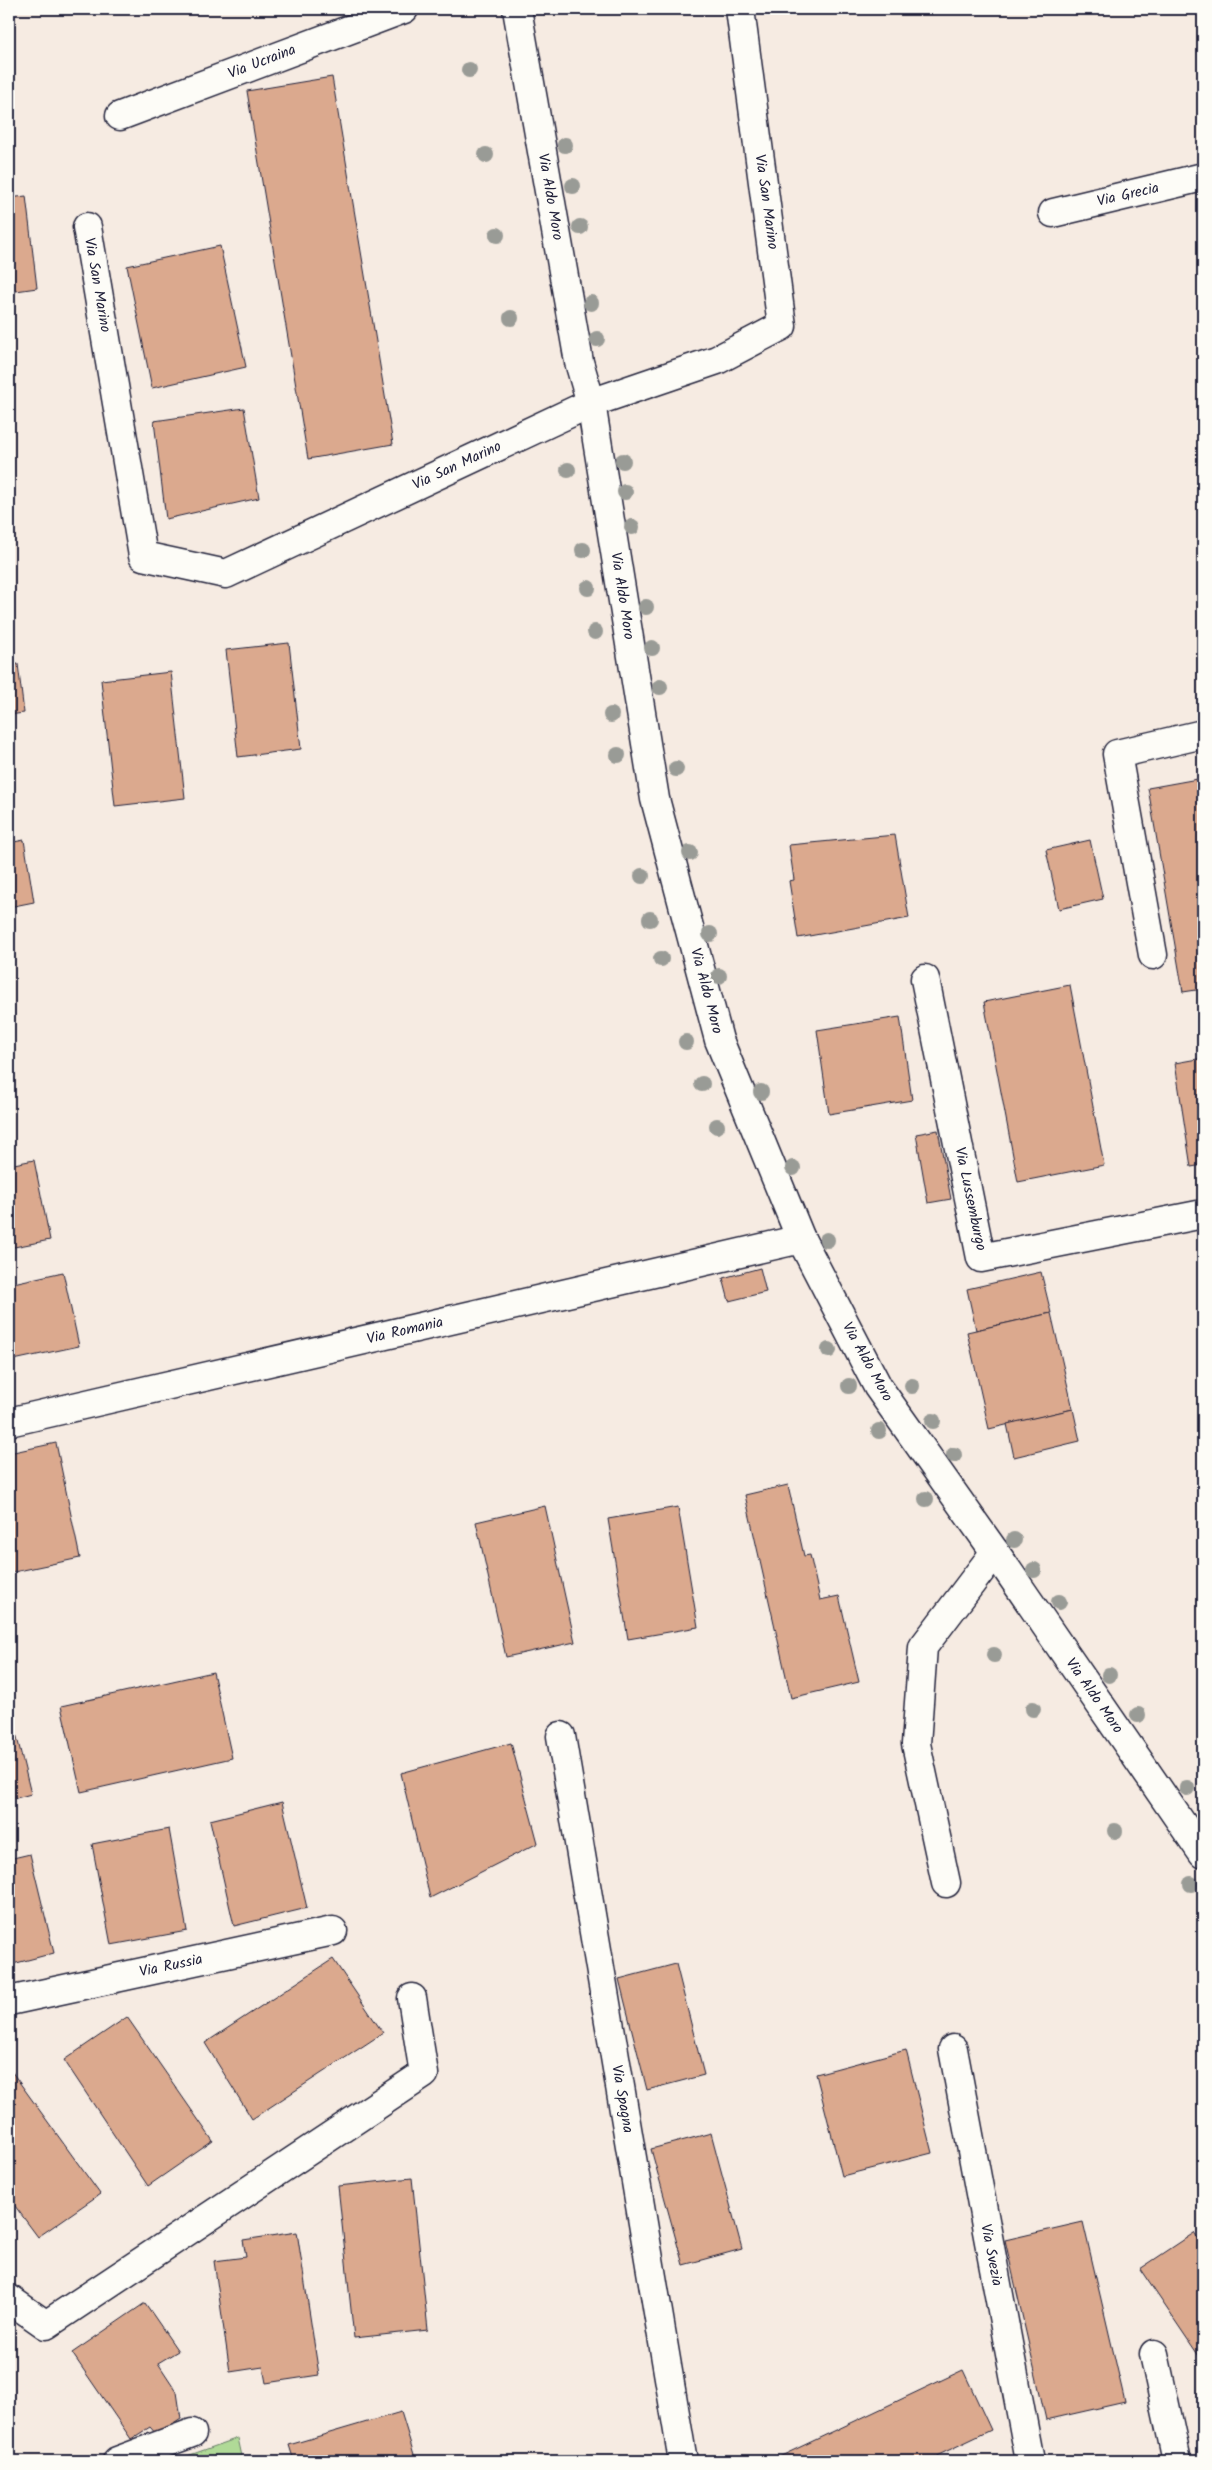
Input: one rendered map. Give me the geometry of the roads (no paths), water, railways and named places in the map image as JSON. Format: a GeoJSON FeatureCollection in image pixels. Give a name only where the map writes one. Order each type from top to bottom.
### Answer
{"type":"FeatureCollection","features":[{"type":"Feature","properties":{"kind":"street","name":"Via Ucraina"},"geometry":{"type":"LineString","coordinates":[[120,116],[404,9]]}},
{"type":"Feature","properties":{"kind":"street","name":"Via Aldo Moro"},"geometry":{"type":"LineString","coordinates":[[516,9],[579,362],[591,403],[655,799],[719,1040],[801,1239],[878,1387],[995,1552],[1203,1854]]}},
{"type":"Feature","properties":{"kind":"street","name":"Via San Marino"},"geometry":{"type":"LineString","coordinates":[[87,227],[143,556],[226,574],[591,403],[717,360],[782,326],[740,9]]}},
{"type":"Feature","properties":{"kind":"street","name":"Via Grecia"},"geometry":{"type":"LineString","coordinates":[[1053,213],[1203,177]]}},
{"type":"Feature","properties":{"kind":"street"},"geometry":{"type":"LineString","coordinates":[[1153,954],[1117,754],[1203,734]]}},
{"type":"Feature","properties":{"kind":"street","name":"Via Lussemburgo"},"geometry":{"type":"LineString","coordinates":[[925,979],[981,1258],[1203,1214]]}},
{"type":"Feature","properties":{"kind":"street","name":"Via Romania"},"geometry":{"type":"LineString","coordinates":[[9,1422],[801,1239]]}},
{"type":"Feature","properties":{"kind":"street"},"geometry":{"type":"LineString","coordinates":[[946,1883],[916,1744],[923,1647],[995,1552]]}},
{"type":"Feature","properties":{"kind":"street","name":"Via Spagna"},"geometry":{"type":"LineString","coordinates":[[561,1736],[683,2461]]}},
{"type":"Feature","properties":{"kind":"street","name":"Via Russia"},"geometry":{"type":"LineString","coordinates":[[9,2001],[333,1931]]}},
{"type":"Feature","properties":{"kind":"street"},"geometry":{"type":"LineString","coordinates":[[9,2299],[46,2325],[424,2074],[412,1998]]}},
{"type":"Feature","properties":{"kind":"street","name":"Via Svezia"},"geometry":{"type":"LineString","coordinates":[[953,2049],[1030,2461]]}},
{"type":"Feature","properties":{"kind":"street"},"geometry":{"type":"LineString","coordinates":[[1154,2354],[1177,2461]]}},
{"type":"Feature","properties":{"kind":"street"},"geometry":{"type":"LineString","coordinates":[[117,2461],[192,2433]]}}]}
